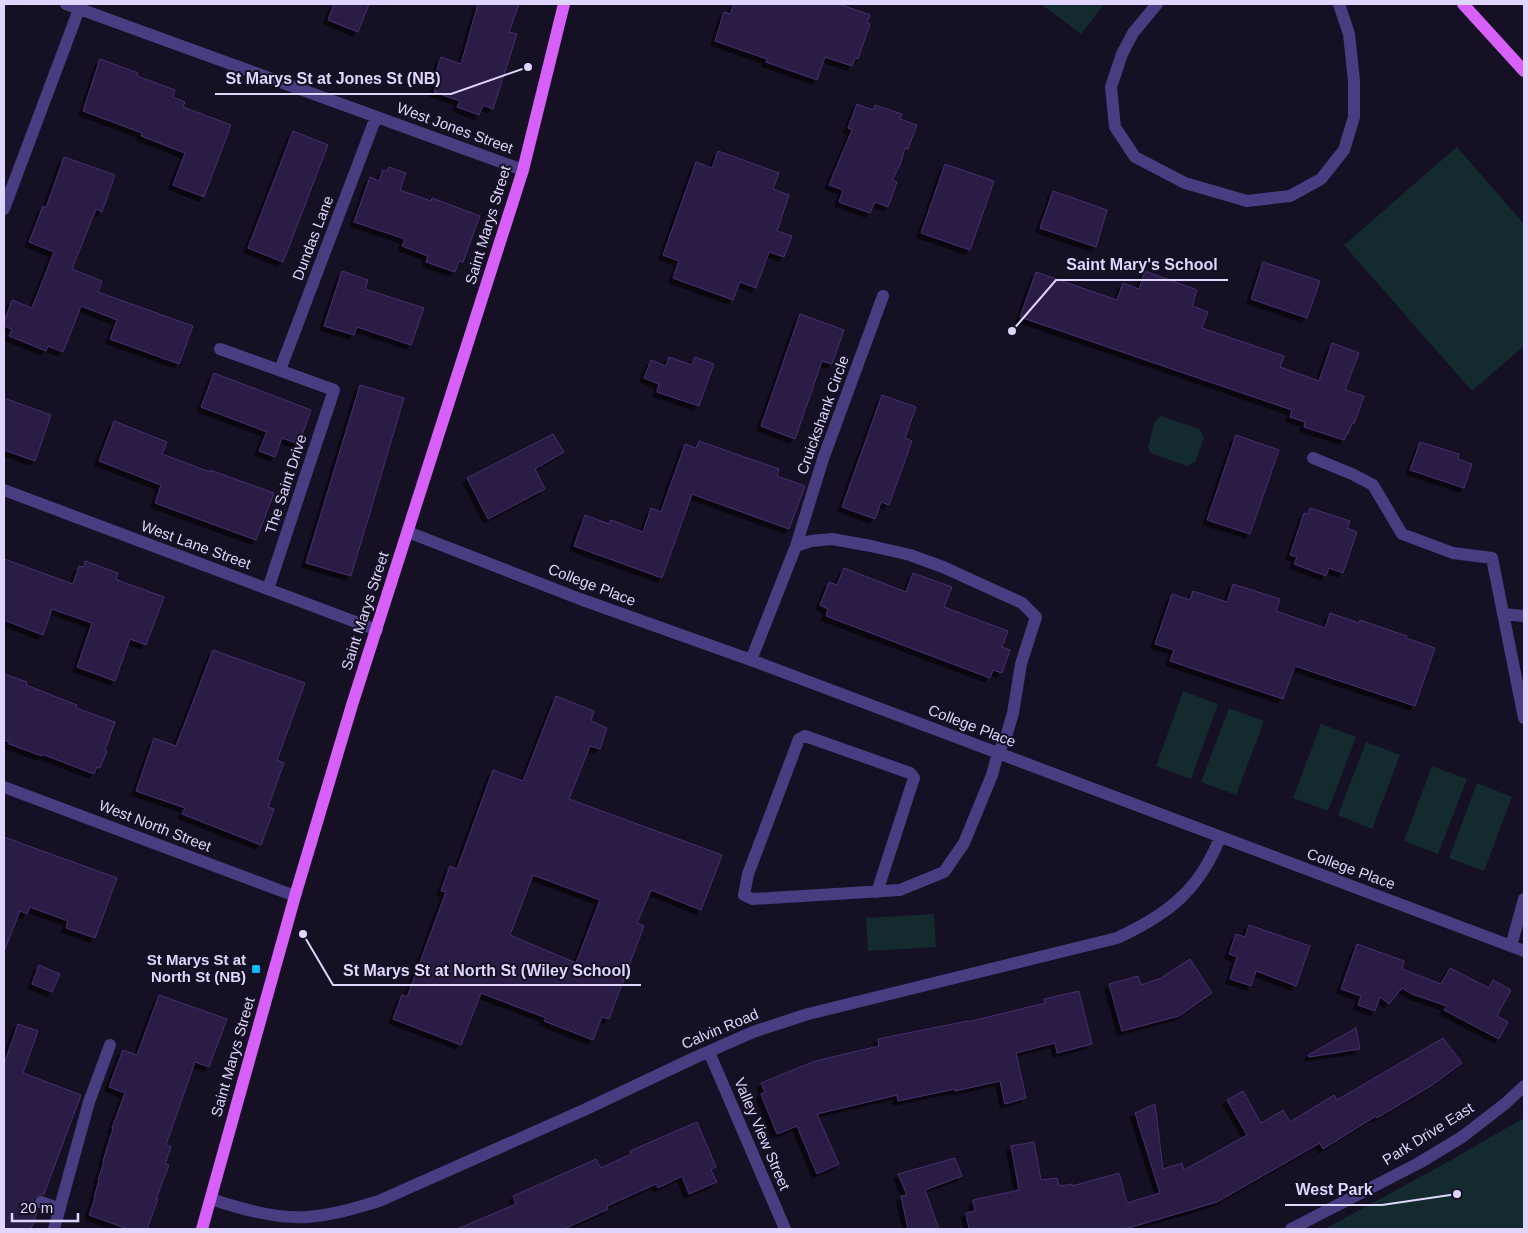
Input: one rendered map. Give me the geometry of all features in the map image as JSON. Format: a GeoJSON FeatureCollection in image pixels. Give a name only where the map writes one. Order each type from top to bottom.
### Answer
{"type":"FeatureCollection","features":[{"type":"Feature","properties":{"kind":"main road","name":"Saint Marys Street"},"geometry":{"type":"LineString","coordinates":[[202,1229],[295,896],[352,706],[523,170],[564,4]]}},
{"type":"Feature","properties":{"kind":"main road"},"geometry":{"type":"LineString","coordinates":[[1463,4],[1524,71]]}},
{"type":"Feature","properties":{"kind":"street","name":"West Jones Street"},"geometry":{"type":"LineString","coordinates":[[66,4],[80,6],[523,170]]}},
{"type":"Feature","properties":{"kind":"street"},"geometry":{"type":"LineString","coordinates":[[1158,4],[1133,33],[1122,54],[1111,87],[1115,127],[1135,157],[1185,184],[1247,202],[1290,196],[1321,179],[1344,150],[1354,117],[1354,81],[1349,34],[1340,4]]}},
{"type":"Feature","properties":{"kind":"street"},"geometry":{"type":"LineString","coordinates":[[4,208],[80,6]]}},
{"type":"Feature","properties":{"kind":"street","name":"Dundas Lane"},"geometry":{"type":"LineString","coordinates":[[280,370],[376,117]]}},
{"type":"Feature","properties":{"kind":"street","name":"Cruickshank Circle"},"geometry":{"type":"LineString","coordinates":[[751,660],[796,546],[823,459],[883,296]]}},
{"type":"Feature","properties":{"kind":"street"},"geometry":{"type":"LineString","coordinates":[[220,349],[280,370]]}},
{"type":"Feature","properties":{"kind":"street","name":"The Saint Drive"},"geometry":{"type":"LineString","coordinates":[[268,589],[334,390],[280,370]]}},
{"type":"Feature","properties":{"kind":"street"},"geometry":{"type":"LineString","coordinates":[[1313,458],[1352,474],[1373,486],[1402,534],[1452,553],[1492,558],[1524,718]]}},
{"type":"Feature","properties":{"kind":"street","name":"West Lane Street"},"geometry":{"type":"LineString","coordinates":[[4,490],[377,630]]}},
{"type":"Feature","properties":{"kind":"street","name":"College Place"},"geometry":{"type":"LineString","coordinates":[[408,532],[580,599],[998,752],[1220,838],[1524,951]]}},
{"type":"Feature","properties":{"kind":"street"},"geometry":{"type":"LineString","coordinates":[[796,546],[811,541],[832,539],[910,555],[943,567],[1022,603],[1036,617],[1021,664],[1013,714],[1006,737],[998,752],[992,775],[964,843],[944,872],[900,890],[877,892],[752,899],[744,894],[748,874],[799,739],[805,736],[910,773],[914,778],[877,892]]}},
{"type":"Feature","properties":{"kind":"street"},"geometry":{"type":"LineString","coordinates":[[1503,614],[1524,616]]}},
{"type":"Feature","properties":{"kind":"street","name":"West North Street"},"geometry":{"type":"LineString","coordinates":[[4,786],[295,896]]}},
{"type":"Feature","properties":{"kind":"street","name":"Calvin Road"},"geometry":{"type":"LineString","coordinates":[[211,1199],[258,1212],[298,1216],[332,1214],[363,1206],[380,1201],[575,1114],[753,1032],[808,1014],[1117,938],[1148,923],[1183,896],[1197,881],[1213,855],[1220,838]]}},
{"type":"Feature","properties":{"kind":"street"},"geometry":{"type":"LineString","coordinates":[[1511,946],[1524,899]]}},
{"type":"Feature","properties":{"kind":"street"},"geometry":{"type":"LineString","coordinates":[[54,1229],[89,1102],[110,1045]]}},
{"type":"Feature","properties":{"kind":"street","name":"Valley View Street"},"geometry":{"type":"LineString","coordinates":[[708,1052],[785,1229]]}},
{"type":"Feature","properties":{"kind":"street","name":"Park Drive East"},"geometry":{"type":"LineString","coordinates":[[1291,1229],[1419,1163],[1462,1136],[1506,1103],[1524,1086]]}},
{"type":"Feature","properties":{"kind":"street"},"geometry":{"type":"LineString","coordinates":[[41,1202],[60,1209]]}},
{"type":"Feature","properties":{"kind":"green space"},"geometry":{"type":"Polygon","coordinates":[[[1041,4],[1104,4],[1081,34],[1041,4]]]}},
{"type":"Feature","properties":{"kind":"green space"},"geometry":{"type":"Polygon","coordinates":[[[1457,147],[1524,224],[1524,346],[1472,391],[1344,245],[1457,147]]]}},
{"type":"Feature","properties":{"kind":"green space"},"geometry":{"type":"Polygon","coordinates":[[[1161,416],[1199,429],[1204,438],[1195,462],[1187,466],[1151,453],[1148,447],[1155,421],[1161,416]]]}},
{"type":"Feature","properties":{"kind":"green space"},"geometry":{"type":"Polygon","coordinates":[[[1183,691],[1218,704],[1191,779],[1156,766],[1183,691]]]}},
{"type":"Feature","properties":{"kind":"green space"},"geometry":{"type":"Polygon","coordinates":[[[1229,708],[1264,721],[1236,795],[1201,782],[1229,708]]]}},
{"type":"Feature","properties":{"kind":"green space"},"geometry":{"type":"Polygon","coordinates":[[[1321,724],[1356,737],[1328,811],[1293,798],[1321,724]]]}},
{"type":"Feature","properties":{"kind":"green space"},"geometry":{"type":"Polygon","coordinates":[[[1366,742],[1400,755],[1372,829],[1338,815],[1366,742]]]}},
{"type":"Feature","properties":{"kind":"green space"},"geometry":{"type":"Polygon","coordinates":[[[1432,766],[1467,779],[1438,854],[1404,841],[1432,766]]]}},
{"type":"Feature","properties":{"kind":"green space"},"geometry":{"type":"Polygon","coordinates":[[[1477,783],[1512,797],[1484,871],[1449,858],[1477,783]]]}},
{"type":"Feature","properties":{"kind":"green space"},"geometry":{"type":"Polygon","coordinates":[[[934,914],[936,947],[868,951],[866,918],[934,914]]]}},
{"type":"Feature","properties":{"kind":"green space"},"geometry":{"type":"Polygon","coordinates":[[[1524,1118],[1524,1229],[1325,1229],[1453,1159],[1524,1118]]]}},
{"type":"Feature","properties":{"kind":"building"},"geometry":{"type":"Polygon","coordinates":[[[334,4],[369,4],[358,32],[328,20],[334,4]]]}},
{"type":"Feature","properties":{"kind":"building"},"geometry":{"type":"Polygon","coordinates":[[[478,4],[519,4],[509,32],[517,34],[493,109],[483,105],[479,115],[457,107],[460,101],[434,92],[438,79],[434,78],[441,57],[461,64],[478,4]]]}},
{"type":"Feature","properties":{"kind":"building"},"geometry":{"type":"Polygon","coordinates":[[[734,4],[839,4],[870,15],[867,23],[870,24],[858,59],[855,58],[852,66],[825,57],[817,80],[766,62],[767,59],[715,41],[724,12],[730,14],[734,4]]]}},
{"type":"Feature","properties":{"kind":"building"},"geometry":{"type":"Polygon","coordinates":[[[100,59],[138,73],[137,76],[175,90],[173,97],[185,102],[183,107],[231,125],[204,197],[173,185],[185,153],[141,136],[142,133],[83,111],[100,59]]]}},
{"type":"Feature","properties":{"kind":"building"},"geometry":{"type":"Polygon","coordinates":[[[857,104],[873,110],[875,105],[902,114],[900,119],[917,125],[908,149],[905,148],[900,165],[892,180],[897,182],[888,207],[875,202],[870,213],[839,202],[843,190],[829,185],[852,130],[848,128],[857,104]]]}},
{"type":"Feature","properties":{"kind":"building"},"geometry":{"type":"Polygon","coordinates":[[[293,131],[328,145],[283,262],[248,248],[293,131]]]}},
{"type":"Feature","properties":{"kind":"building"},"geometry":{"type":"Polygon","coordinates":[[[718,151],[779,173],[773,189],[789,195],[777,231],[792,236],[784,257],[769,252],[756,288],[740,282],[733,300],[673,278],[679,261],[663,255],[696,162],[712,168],[718,151]]]}},
{"type":"Feature","properties":{"kind":"building"},"geometry":{"type":"Polygon","coordinates":[[[64,157],[115,175],[102,212],[96,209],[72,269],[102,281],[98,292],[193,326],[179,364],[110,339],[117,320],[81,306],[63,352],[48,346],[46,351],[9,336],[12,329],[4,326],[4,322],[12,300],[32,308],[54,252],[29,242],[43,206],[46,208],[64,157]]]}},
{"type":"Feature","properties":{"kind":"building"},"geometry":{"type":"Polygon","coordinates":[[[945,164],[994,181],[970,250],[921,233],[945,164]]]}},
{"type":"Feature","properties":{"kind":"building"},"geometry":{"type":"Polygon","coordinates":[[[389,167],[406,173],[400,190],[431,201],[432,198],[480,216],[463,262],[459,261],[455,272],[426,262],[428,256],[402,246],[405,239],[354,222],[370,177],[379,181],[383,170],[387,171],[389,167]]]}},
{"type":"Feature","properties":{"kind":"building"},"geometry":{"type":"Polygon","coordinates":[[[1053,191],[1107,210],[1096,247],[1040,228],[1053,191]]]}},
{"type":"Feature","properties":{"kind":"building"},"geometry":{"type":"Polygon","coordinates":[[[1263,262],[1320,281],[1307,318],[1251,299],[1263,262]]]}},
{"type":"Feature","properties":{"kind":"building"},"geometry":{"type":"Polygon","coordinates":[[[342,271],[368,280],[365,289],[424,308],[411,345],[357,327],[354,335],[324,326],[342,271]]]}},
{"type":"Feature","properties":{"kind":"building"},"geometry":{"type":"Polygon","coordinates":[[[1145,271],[1197,290],[1192,306],[1208,312],[1202,328],[1284,356],[1280,367],[1319,381],[1332,343],[1359,353],[1345,390],[1364,396],[1354,424],[1352,423],[1344,440],[1304,427],[1305,422],[1290,417],[1292,410],[1020,317],[1036,272],[1117,300],[1123,283],[1139,289],[1145,271]]]}},
{"type":"Feature","properties":{"kind":"building"},"geometry":{"type":"Polygon","coordinates":[[[800,314],[844,330],[832,364],[822,361],[795,439],[761,426],[800,314]]]}},
{"type":"Feature","properties":{"kind":"building"},"geometry":{"type":"Polygon","coordinates":[[[669,357],[692,365],[695,357],[714,364],[699,406],[657,392],[659,384],[644,378],[651,360],[666,366],[669,357]]]}},
{"type":"Feature","properties":{"kind":"building"},"geometry":{"type":"Polygon","coordinates":[[[214,373],[311,410],[299,444],[282,438],[275,457],[259,451],[267,432],[201,407],[214,373]]]}},
{"type":"Feature","properties":{"kind":"building"},"geometry":{"type":"Polygon","coordinates":[[[360,385],[404,398],[351,576],[306,563],[360,385]]]}},
{"type":"Feature","properties":{"kind":"building"},"geometry":{"type":"Polygon","coordinates":[[[882,395],[916,407],[905,438],[912,441],[889,505],[881,502],[875,519],[842,507],[882,395]]]}},
{"type":"Feature","properties":{"kind":"building"},"geometry":{"type":"Polygon","coordinates":[[[4,398],[51,415],[35,461],[4,450],[4,398]]]}},
{"type":"Feature","properties":{"kind":"building"},"geometry":{"type":"Polygon","coordinates":[[[114,421],[167,442],[162,454],[274,493],[256,540],[155,503],[161,485],[99,461],[114,421]]]}},
{"type":"Feature","properties":{"kind":"building"},"geometry":{"type":"Polygon","coordinates":[[[553,434],[564,452],[535,469],[545,489],[488,519],[467,478],[553,434]]]}},
{"type":"Feature","properties":{"kind":"building"},"geometry":{"type":"Polygon","coordinates":[[[1236,435],[1279,450],[1250,534],[1207,520],[1236,435]]]}},
{"type":"Feature","properties":{"kind":"building"},"geometry":{"type":"Polygon","coordinates":[[[699,441],[779,469],[777,476],[805,486],[789,529],[692,494],[662,578],[574,546],[585,515],[609,524],[611,520],[643,532],[651,508],[661,512],[685,444],[696,448],[699,441]]]}},
{"type":"Feature","properties":{"kind":"building"},"geometry":{"type":"Polygon","coordinates":[[[1420,442],[1459,454],[1458,459],[1472,464],[1464,488],[1410,470],[1420,442]]]}},
{"type":"Feature","properties":{"kind":"building"},"geometry":{"type":"Polygon","coordinates":[[[1310,508],[1350,521],[1347,528],[1357,532],[1343,573],[1329,568],[1326,576],[1294,564],[1297,557],[1290,555],[1304,513],[1308,514],[1310,508]]]}},
{"type":"Feature","properties":{"kind":"building"},"geometry":{"type":"Polygon","coordinates":[[[4,559],[73,584],[79,566],[84,567],[85,561],[118,573],[116,579],[120,581],[164,597],[146,645],[130,639],[115,681],[77,667],[92,623],[52,609],[43,635],[4,620],[4,559]]]}},
{"type":"Feature","properties":{"kind":"building"},"geometry":{"type":"Polygon","coordinates":[[[844,568],[906,592],[913,573],[952,587],[944,607],[1008,631],[1002,647],[1010,650],[1002,673],[993,670],[990,678],[826,616],[828,609],[820,605],[829,582],[837,585],[844,568]]]}},
{"type":"Feature","properties":{"kind":"building"},"geometry":{"type":"Polygon","coordinates":[[[1233,584],[1280,599],[1276,611],[1325,628],[1330,613],[1359,623],[1360,620],[1435,648],[1415,706],[1295,666],[1283,699],[1170,661],[1174,650],[1155,644],[1172,594],[1190,600],[1193,591],[1227,602],[1233,584]]]}},
{"type":"Feature","properties":{"kind":"building"},"geometry":{"type":"Polygon","coordinates":[[[213,650],[305,683],[277,760],[284,763],[268,807],[274,809],[261,845],[182,814],[185,808],[136,791],[154,738],[176,746],[213,650]]]}},
{"type":"Feature","properties":{"kind":"building"},"geometry":{"type":"Polygon","coordinates":[[[4,674],[27,682],[26,685],[77,705],[76,708],[115,722],[105,750],[107,751],[100,768],[97,767],[94,774],[42,754],[42,756],[9,744],[10,742],[4,740],[4,674]]]}},
{"type":"Feature","properties":{"kind":"building"},"geometry":{"type":"Polygon","coordinates":[[[556,696],[594,711],[591,721],[607,728],[600,749],[590,746],[569,799],[722,855],[701,910],[651,890],[637,923],[644,926],[609,1019],[602,1017],[593,1040],[544,1021],[546,1018],[481,993],[461,1045],[393,1019],[402,995],[407,997],[446,892],[441,891],[450,866],[457,869],[493,770],[523,781],[556,696]],[[533,875],[510,935],[576,963],[600,900],[533,875]]]}},
{"type":"Feature","properties":{"kind":"building"},"geometry":{"type":"Polygon","coordinates":[[[4,837],[117,878],[95,938],[66,928],[68,921],[30,907],[27,914],[20,911],[4,948],[4,837]]]}},
{"type":"Feature","properties":{"kind":"building"},"geometry":{"type":"Polygon","coordinates":[[[1249,925],[1310,946],[1296,986],[1256,971],[1251,986],[1230,979],[1237,957],[1229,954],[1236,934],[1245,937],[1249,925]]]}},
{"type":"Feature","properties":{"kind":"building"},"geometry":{"type":"Polygon","coordinates":[[[1357,944],[1404,961],[1402,969],[1441,984],[1450,968],[1489,988],[1493,980],[1511,990],[1497,1016],[1508,1022],[1499,1039],[1444,1010],[1447,1006],[1412,994],[1402,988],[1389,1004],[1380,997],[1375,1011],[1358,1005],[1361,996],[1341,989],[1357,944]]]}},
{"type":"Feature","properties":{"kind":"building"},"geometry":{"type":"Polygon","coordinates":[[[1190,959],[1212,993],[1179,1016],[1122,1031],[1109,984],[1138,976],[1141,985],[1161,978],[1190,959]]]}},
{"type":"Feature","properties":{"kind":"building"},"geometry":{"type":"Polygon","coordinates":[[[39,965],[60,974],[52,992],[32,984],[39,965]]]}},
{"type":"Feature","properties":{"kind":"building"},"geometry":{"type":"Polygon","coordinates":[[[1079,991],[1092,1044],[1057,1053],[1055,1043],[1016,1053],[1026,1098],[1005,1104],[1000,1081],[898,1101],[897,1095],[817,1114],[839,1164],[817,1174],[797,1126],[777,1134],[761,1094],[765,1092],[761,1083],[815,1061],[879,1046],[878,1039],[968,1022],[1045,1003],[1044,999],[1079,991]]]}},
{"type":"Feature","properties":{"kind":"building"},"geometry":{"type":"Polygon","coordinates":[[[159,995],[227,1019],[209,1067],[195,1062],[166,1145],[171,1147],[165,1164],[169,1165],[147,1229],[128,1229],[89,1215],[112,1128],[125,1093],[109,1087],[123,1050],[137,1055],[159,995]]]}},
{"type":"Feature","properties":{"kind":"building"},"geometry":{"type":"Polygon","coordinates":[[[18,1024],[38,1031],[23,1073],[81,1095],[44,1194],[36,1196],[33,1200],[34,1207],[38,1210],[31,1229],[4,1229],[4,1064],[18,1024]]]}},
{"type":"Feature","properties":{"kind":"building"},"geometry":{"type":"Polygon","coordinates":[[[1356,1028],[1360,1049],[1309,1057],[1308,1055],[1356,1028]]]}},
{"type":"Feature","properties":{"kind":"building"},"geometry":{"type":"Polygon","coordinates":[[[1443,1038],[1462,1063],[1431,1086],[1377,1118],[1376,1116],[1323,1149],[1320,1143],[1217,1202],[1125,1229],[969,1229],[966,1213],[975,1211],[973,1200],[1019,1190],[1011,1146],[1034,1142],[1041,1180],[1057,1178],[1059,1186],[1072,1184],[1072,1186],[1119,1173],[1127,1203],[1160,1193],[1135,1113],[1155,1104],[1163,1169],[1182,1163],[1184,1170],[1247,1135],[1227,1100],[1243,1091],[1261,1123],[1283,1110],[1290,1122],[1334,1095],[1337,1100],[1443,1038]]]}},
{"type":"Feature","properties":{"kind":"building"},"geometry":{"type":"Polygon","coordinates":[[[697,1122],[716,1167],[711,1170],[717,1182],[689,1194],[682,1176],[658,1188],[656,1184],[607,1206],[608,1209],[564,1229],[457,1229],[516,1204],[513,1196],[596,1159],[601,1168],[631,1154],[630,1151],[697,1122]]]}},
{"type":"Feature","properties":{"kind":"building"},"geometry":{"type":"Polygon","coordinates":[[[955,1158],[962,1176],[925,1190],[939,1229],[908,1229],[901,1196],[907,1195],[898,1174],[955,1158]]]}},
{"type":"Feature","properties":{"kind":"place","name":"St Marys St at Jones St (NB)"},"geometry":{"type":"Point","coordinates":[528,67]}},
{"type":"Feature","properties":{"kind":"place","name":"Saint Mary's School"},"geometry":{"type":"Point","coordinates":[1012,331]}},
{"type":"Feature","properties":{"kind":"place","name":"St Marys St at North St (Wiley School)"},"geometry":{"type":"Point","coordinates":[303,934]}},
{"type":"Feature","properties":{"kind":"place","name":"St Marys St at North St (NB)"},"geometry":{"type":"Point","coordinates":[256,969]}},
{"type":"Feature","properties":{"kind":"place","name":"West Park"},"geometry":{"type":"Point","coordinates":[1457,1194]}}]}
